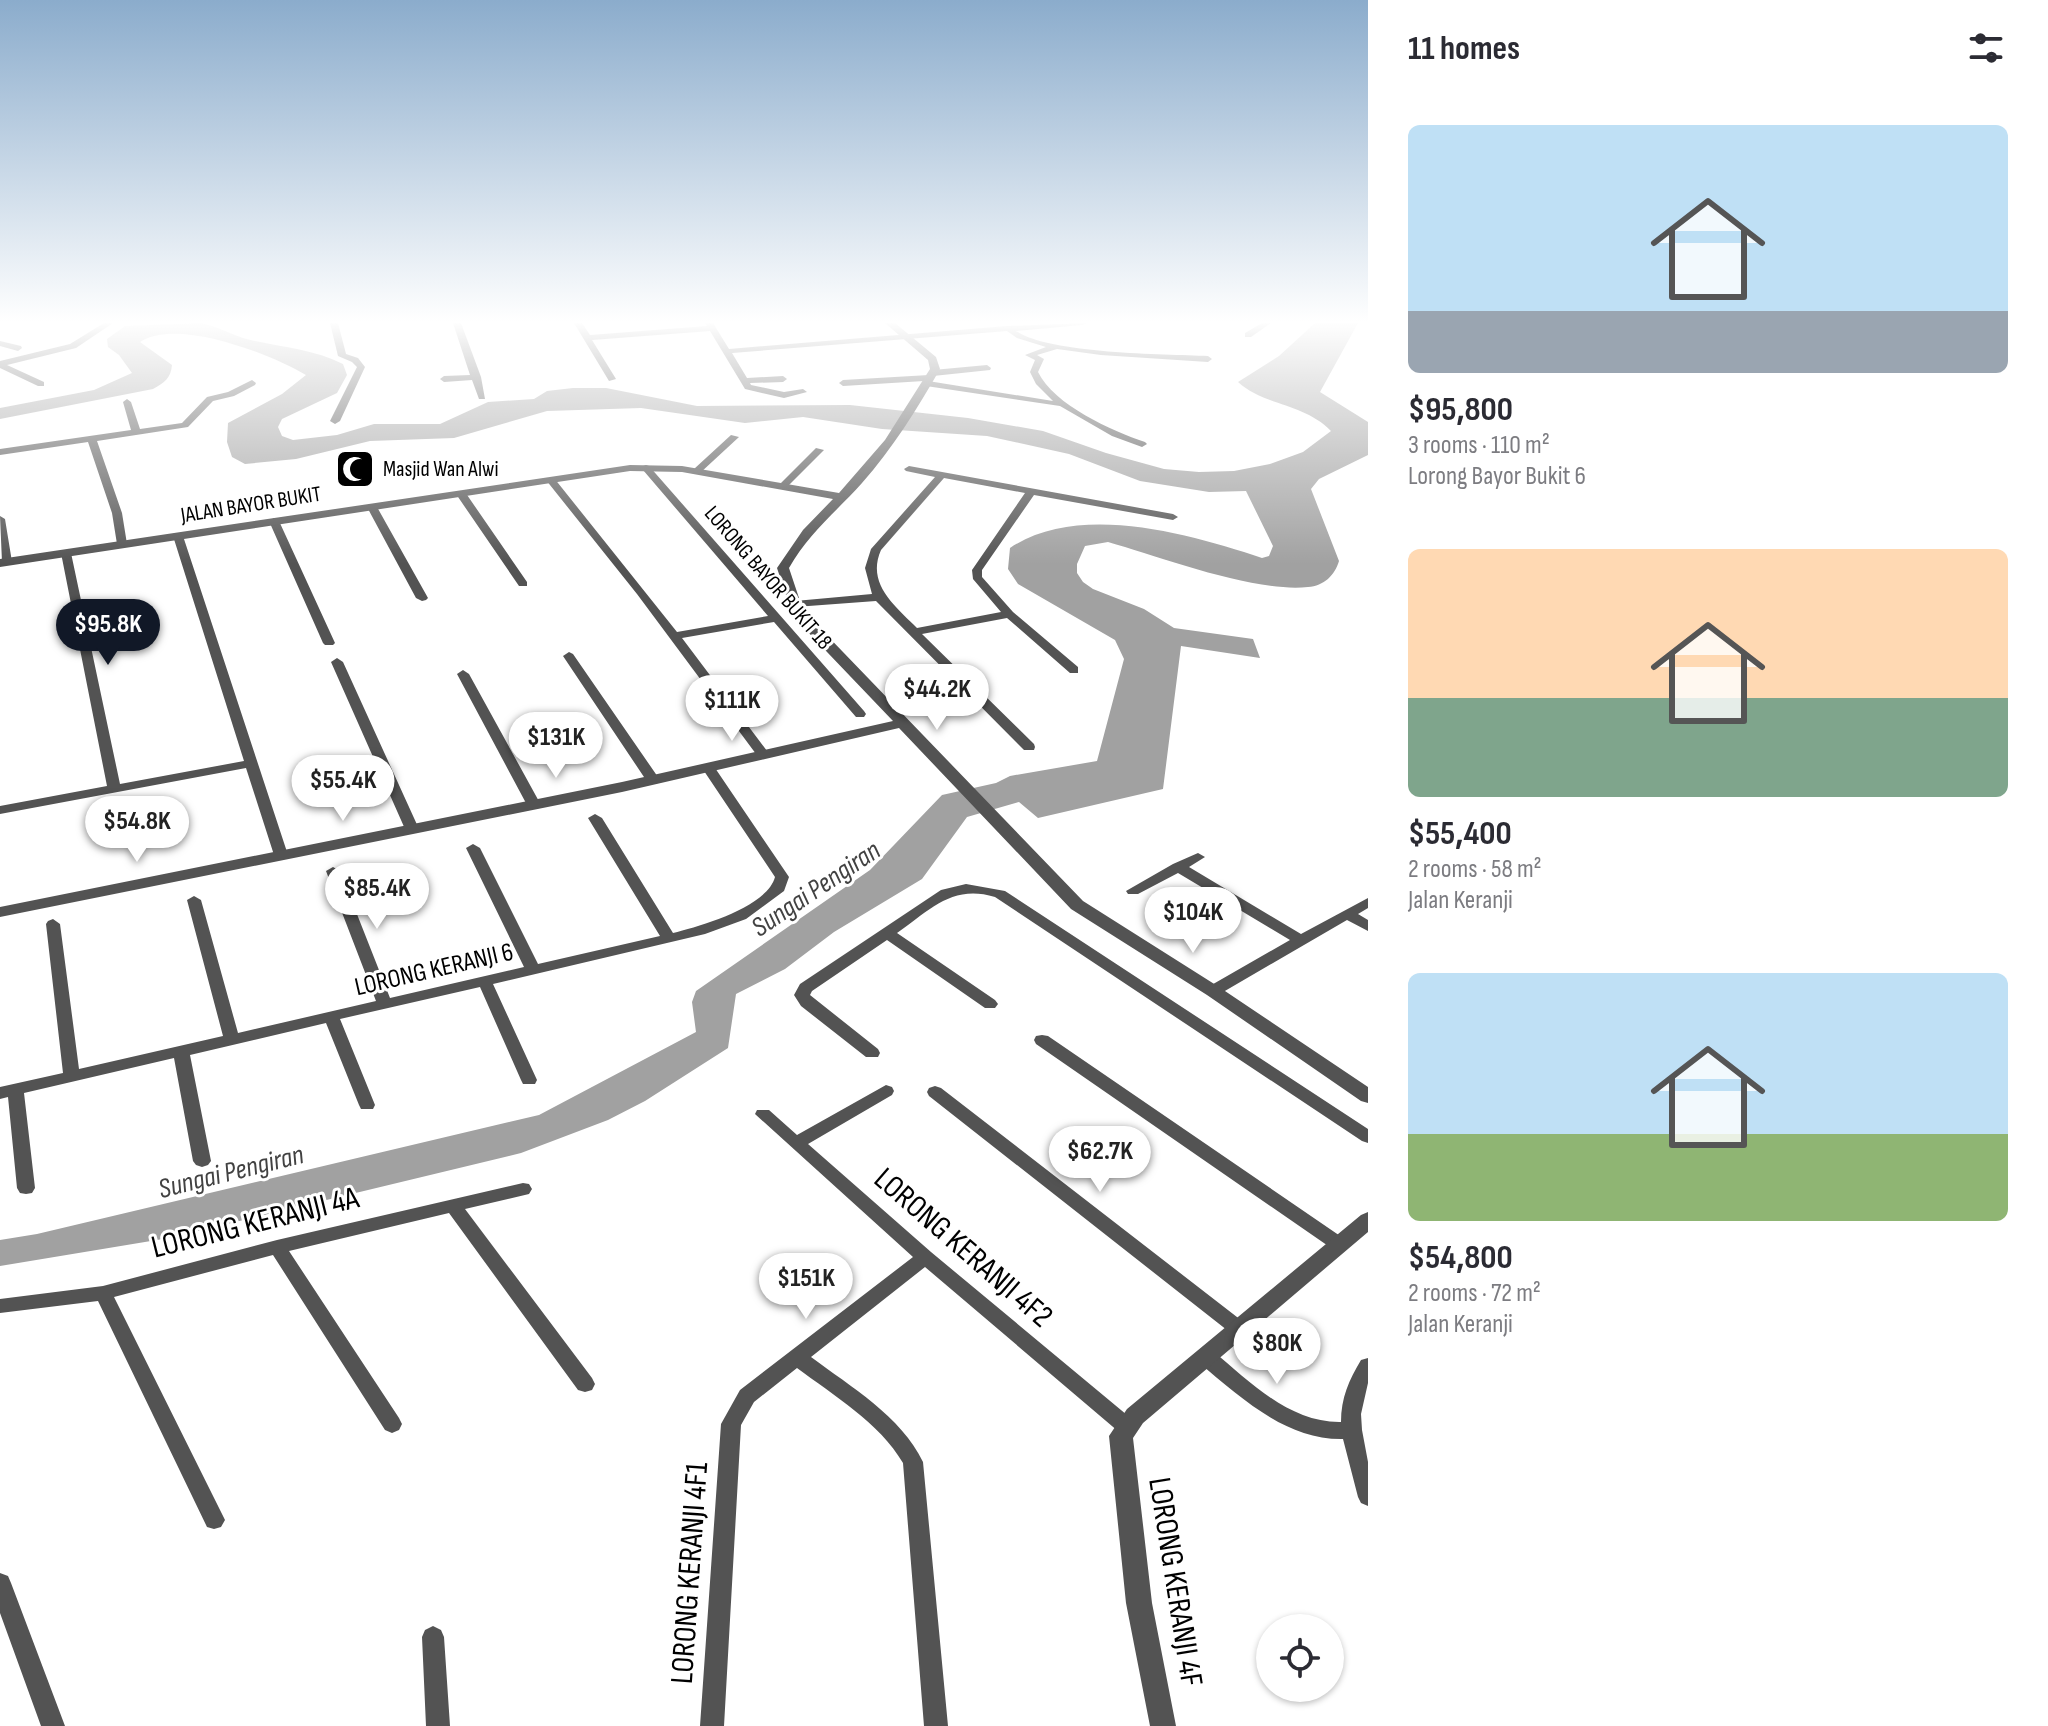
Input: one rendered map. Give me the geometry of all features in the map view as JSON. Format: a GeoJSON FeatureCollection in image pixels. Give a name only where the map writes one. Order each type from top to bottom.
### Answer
{"type":"FeatureCollection","features":[{"type":"Feature","properties":{"kind":"street"},"geometry":{"type":"LineString","coordinates":[[127,404],[137,433]]}},
{"type":"Feature","properties":{"kind":"street"},"geometry":{"type":"LineString","coordinates":[[0,452],[185,425],[206,404]]}},
{"type":"Feature","properties":{"kind":"street"},"geometry":{"type":"LineString","coordinates":[[335,421],[343,404]]}},
{"type":"Feature","properties":{"kind":"street"},"geometry":{"type":"LineString","coordinates":[[913,404],[855,483],[794,545],[783,568],[795,604],[811,627],[1077,905],[1213,991],[1368,1096]]}},
{"type":"Feature","properties":{"kind":"street"},"geometry":{"type":"LineString","coordinates":[[1058,404],[1127,440],[1142,444]]}},
{"type":"Feature","properties":{"kind":"street"},"geometry":{"type":"LineString","coordinates":[[697,471],[734,437]]}},
{"type":"Feature","properties":{"kind":"street"},"geometry":{"type":"LineString","coordinates":[[92,439],[117,513],[122,544]]}},
{"type":"Feature","properties":{"kind":"street"},"geometry":{"type":"LineString","coordinates":[[782,487],[819,450]]}},
{"type":"Feature","properties":{"kind":"street","name":"JALAN BAYOR BUKIT"},"geometry":{"type":"LineString","coordinates":[[3,562],[646,468],[697,471],[840,497]]}},
{"type":"Feature","properties":{"kind":"street","name":"LORONG BAYOR BUKIT 18"},"geometry":{"type":"LineString","coordinates":[[646,468],[860,714]]}},
{"type":"Feature","properties":{"kind":"street"},"geometry":{"type":"LineString","coordinates":[[909,469],[1173,517]]}},
{"type":"Feature","properties":{"kind":"street"},"geometry":{"type":"LineString","coordinates":[[941,476],[876,549],[870,561],[870,573],[879,597],[1029,747]]}},
{"type":"Feature","properties":{"kind":"street"},"geometry":{"type":"LineString","coordinates":[[551,480],[764,755]]}},
{"type":"Feature","properties":{"kind":"street"},"geometry":{"type":"LineString","coordinates":[[808,491],[837,491],[855,483]]}},
{"type":"Feature","properties":{"kind":"street"},"geometry":{"type":"LineString","coordinates":[[827,512],[837,510],[857,490],[860,486],[855,483]]}},
{"type":"Feature","properties":{"kind":"street"},"geometry":{"type":"LineString","coordinates":[[808,491],[824,500],[827,512]]}},
{"type":"Feature","properties":{"kind":"street"},"geometry":{"type":"LineString","coordinates":[[1031,492],[977,570],[982,586],[1009,614],[1074,670]]}},
{"type":"Feature","properties":{"kind":"street"},"geometry":{"type":"LineString","coordinates":[[461,494],[523,584]]}},
{"type":"Feature","properties":{"kind":"street"},"geometry":{"type":"LineString","coordinates":[[372,507],[422,598]]}},
{"type":"Feature","properties":{"kind":"street"},"geometry":{"type":"LineString","coordinates":[[0,519],[3,562]]}},
{"type":"Feature","properties":{"kind":"street"},"geometry":{"type":"LineString","coordinates":[[274,521],[329,643]]}},
{"type":"Feature","properties":{"kind":"street"},"geometry":{"type":"LineString","coordinates":[[178,536],[281,855]]}},
{"type":"Feature","properties":{"kind":"street"},"geometry":{"type":"LineString","coordinates":[[66,553],[114,788]]}},
{"type":"Feature","properties":{"kind":"street"},"geometry":{"type":"LineString","coordinates":[[795,604],[879,597]]}},
{"type":"Feature","properties":{"kind":"street"},"geometry":{"type":"LineString","coordinates":[[914,632],[1009,614]]}},
{"type":"Feature","properties":{"kind":"street"},"geometry":{"type":"LineString","coordinates":[[674,636],[775,618]]}},
{"type":"Feature","properties":{"kind":"street"},"geometry":{"type":"LineString","coordinates":[[569,656],[653,780]]}},
{"type":"Feature","properties":{"kind":"street"},"geometry":{"type":"LineString","coordinates":[[337,662],[412,829]]}},
{"type":"Feature","properties":{"kind":"street"},"geometry":{"type":"LineString","coordinates":[[463,674],[534,805]]}},
{"type":"Feature","properties":{"kind":"street"},"geometry":{"type":"LineString","coordinates":[[0,912],[534,805],[901,723]]}},
{"type":"Feature","properties":{"kind":"street"},"geometry":{"type":"LineString","coordinates":[[0,810],[252,763]]}},
{"type":"Feature","properties":{"kind":"street","name":"LORONG KERANJI 6"},"geometry":{"type":"LineString","coordinates":[[8,1092],[669,939],[741,916],[767,899],[782,882],[782,877],[708,768]]}},
{"type":"Feature","properties":{"kind":"street"},"geometry":{"type":"LineString","coordinates":[[595,818],[669,939]]}},
{"type":"Feature","properties":{"kind":"street"},"geometry":{"type":"LineString","coordinates":[[473,848],[534,971]]}},
{"type":"Feature","properties":{"kind":"street"},"geometry":{"type":"LineString","coordinates":[[1133,891],[1198,857]]}},
{"type":"Feature","properties":{"kind":"street"},"geometry":{"type":"LineString","coordinates":[[1178,867],[1302,941]]}},
{"type":"Feature","properties":{"kind":"street"},"geometry":{"type":"LineString","coordinates":[[333,871],[385,1005]]}},
{"type":"Feature","properties":{"kind":"street"},"geometry":{"type":"LineString","coordinates":[[872,1053],[806,1002],[802,995],[805,988],[946,893],[960,888],[1000,894],[1368,1137]]}},
{"type":"Feature","properties":{"kind":"street"},"geometry":{"type":"LineString","coordinates":[[194,900],[232,1039]]}},
{"type":"Feature","properties":{"kind":"street"},"geometry":{"type":"LineString","coordinates":[[1213,991],[1368,902]]}},
{"type":"Feature","properties":{"kind":"street"},"geometry":{"type":"LineString","coordinates":[[1348,914],[1368,926]]}},
{"type":"Feature","properties":{"kind":"street"},"geometry":{"type":"LineString","coordinates":[[53,924],[72,1076]]}},
{"type":"Feature","properties":{"kind":"street"},"geometry":{"type":"LineString","coordinates":[[886,932],[990,1004]]}},
{"type":"Feature","properties":{"kind":"street"},"geometry":{"type":"LineString","coordinates":[[485,982],[529,1080]]}},
{"type":"Feature","properties":{"kind":"street"},"geometry":{"type":"LineString","coordinates":[[332,1018],[367,1105]]}},
{"type":"Feature","properties":{"kind":"street"},"geometry":{"type":"LineString","coordinates":[[1042,1040],[1340,1245]]}},
{"type":"Feature","properties":{"kind":"street"},"geometry":{"type":"LineString","coordinates":[[181,1051],[202,1161]]}},
{"type":"Feature","properties":{"kind":"street"},"geometry":{"type":"LineString","coordinates":[[796,1143],[886,1091]]}},
{"type":"Feature","properties":{"kind":"street"},"geometry":{"type":"LineString","coordinates":[[8,1092],[26,1188]]}},
{"type":"Feature","properties":{"kind":"street"},"geometry":{"type":"LineString","coordinates":[[935,1092],[1239,1329]]}},
{"type":"Feature","properties":{"kind":"street","name":"LORONG KERANJI 4F2"},"geometry":{"type":"LineString","coordinates":[[763,1114],[1123,1437]]}},
{"type":"Feature","properties":{"kind":"street","name":"LORONG KERANJI 4A"},"geometry":{"type":"LineString","coordinates":[[0,1306],[103,1293],[277,1247],[523,1189]]}},
{"type":"Feature","properties":{"kind":"street"},"geometry":{"type":"LineString","coordinates":[[453,1206],[585,1384]]}},
{"type":"Feature","properties":{"kind":"street"},"geometry":{"type":"LineString","coordinates":[[1123,1437],[1206,1357],[1368,1220]]}},
{"type":"Feature","properties":{"kind":"street"},"geometry":{"type":"LineString","coordinates":[[277,1247],[392,1424]]}},
{"type":"Feature","properties":{"kind":"street"},"geometry":{"type":"LineString","coordinates":[[925,1257],[796,1357],[892,1435],[908,1450],[913,1462],[936,1726]]}},
{"type":"Feature","properties":{"kind":"street"},"geometry":{"type":"LineString","coordinates":[[103,1293],[214,1520]]}},
{"type":"Feature","properties":{"kind":"street","name":"LORONG KERANJI 4F1"},"geometry":{"type":"LineString","coordinates":[[712,1726],[731,1424],[747,1396],[796,1357]]}},
{"type":"Feature","properties":{"kind":"street"},"geometry":{"type":"LineString","coordinates":[[1206,1357],[1270,1408],[1311,1427],[1336,1432],[1350,1423]]}},
{"type":"Feature","properties":{"kind":"street"},"geometry":{"type":"LineString","coordinates":[[1367,1369],[1354,1390],[1350,1423],[1368,1497]]}},
{"type":"Feature","properties":{"kind":"street","name":"LORONG KERANJI 4F"},"geometry":{"type":"LineString","coordinates":[[1123,1437],[1139,1603],[1163,1726]]}},
{"type":"Feature","properties":{"kind":"street"},"geometry":{"type":"LineString","coordinates":[[0,1583],[53,1726]]}},
{"type":"Feature","properties":{"kind":"street"},"geometry":{"type":"LineString","coordinates":[[433,1637],[438,1726]]}},
{"type":"Feature","properties":{"kind":"shaded area"},"geometry":{"type":"Polygon","coordinates":[[[23,404],[79,404],[0,419],[0,408],[23,404]]]}},
{"type":"Feature","properties":{"kind":"shaded area"},"geometry":{"type":"Polygon","coordinates":[[[264,404],[315,404],[282,419],[278,427],[282,436],[293,440],[337,435],[374,424],[440,424],[485,404],[850,405],[968,418],[1043,431],[1164,469],[1199,472],[1234,471],[1270,464],[1303,452],[1331,431],[1309,415],[1280,404],[1338,404],[1368,422],[1368,455],[1319,479],[1311,489],[1339,561],[1332,575],[1319,584],[1308,587],[1262,585],[1108,542],[1085,546],[1077,564],[1077,573],[1093,589],[1144,609],[1174,628],[1253,639],[1260,658],[1181,646],[1163,789],[1038,818],[1019,802],[967,817],[922,879],[834,932],[785,969],[736,994],[728,1048],[645,1101],[608,1120],[521,1153],[169,1238],[0,1266],[0,1240],[37,1234],[539,1115],[696,1032],[692,1002],[696,991],[870,870],[942,795],[996,783],[1010,776],[1097,761],[1124,659],[1115,640],[1018,584],[1008,569],[1010,548],[1038,534],[1068,527],[1101,525],[1168,532],[1262,558],[1269,556],[1273,546],[1246,491],[1209,492],[1140,481],[1069,454],[987,436],[882,429],[803,417],[745,423],[641,408],[547,411],[454,438],[370,441],[296,459],[245,464],[232,457],[227,442],[228,423],[264,404]]]}},
{"type":"Feature","properties":{"kind":"place","name":"Masjid Wan Alwi"},"geometry":{"type":"Point","coordinates":[355,469]}},
{"type":"Feature","properties":{"kind":"water label","name":"Sungai Pengiran"},"geometry":{"type":"Point","coordinates":[816,889]}},
{"type":"Feature","properties":{"kind":"water label","name":"Sungai Pengiran"},"geometry":{"type":"Point","coordinates":[231,1172]}}]}
